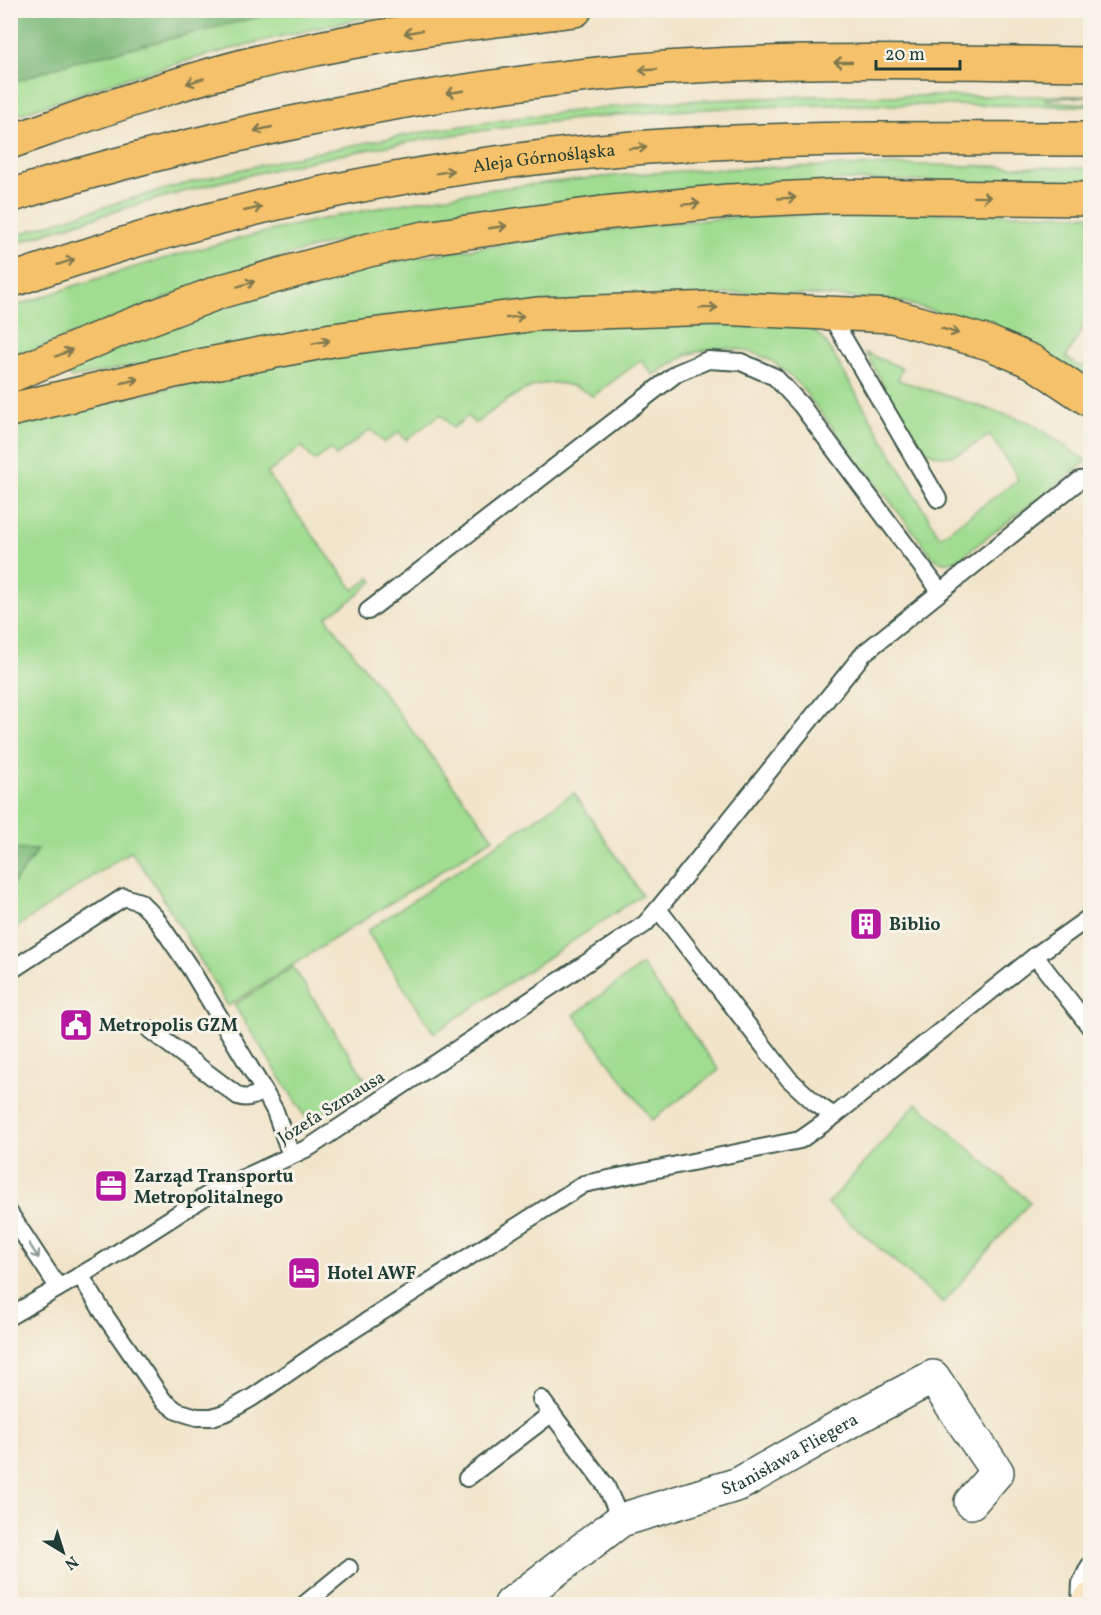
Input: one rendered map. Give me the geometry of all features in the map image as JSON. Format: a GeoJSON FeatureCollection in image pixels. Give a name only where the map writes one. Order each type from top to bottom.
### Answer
{"type":"FeatureCollection","features":[{"type":"Feature","properties":{"kind":"highway"},"geometry":{"type":"LineString","coordinates":[[10,142],[127,101],[297,52],[441,27],[575,10]]}},
{"type":"Feature","properties":{"kind":"highway"},"geometry":{"type":"LineString","coordinates":[[10,196],[130,161],[298,121],[419,97],[567,78],[641,70],[827,62],[1090,64]]}},
{"type":"Feature","properties":{"kind":"highway","name":"Aleja Górnośląska"},"geometry":{"type":"LineString","coordinates":[[10,281],[131,242],[243,212],[366,185],[503,163],[632,148],[777,140],[1090,139]]}},
{"type":"Feature","properties":{"kind":"highway"},"geometry":{"type":"LineString","coordinates":[[10,376],[124,328],[222,291],[369,250],[425,238],[602,213],[728,201],[837,196],[1090,199]]}},
{"type":"Feature","properties":{"kind":"highway"},"geometry":{"type":"LineString","coordinates":[[10,410],[179,370],[332,340],[537,314],[717,308],[893,316],[990,343],[1033,362],[1090,400]]}},
{"type":"Feature","properties":{"kind":"main road"},"geometry":{"type":"LineString","coordinates":[[1088,1605],[1090,1600]]}},
{"type":"Feature","properties":{"kind":"street","name":"Stanisława Fliegera"},"geometry":{"type":"LineString","coordinates":[[511,1605],[621,1520],[739,1484],[933,1377],[997,1472],[971,1502]]}},
{"type":"Feature","properties":{"kind":"lane"},"geometry":{"type":"LineString","coordinates":[[829,313],[939,499]]}},
{"type":"Feature","properties":{"kind":"lane"},"geometry":{"type":"LineString","coordinates":[[368,611],[677,373],[708,360],[741,362],[775,377],[801,405],[940,591]]}},
{"type":"Feature","properties":{"kind":"lane","name":"Józefa Szmausa"},"geometry":{"type":"LineString","coordinates":[[10,1316],[209,1194],[310,1147],[645,924],[864,652],[1080,480],[1090,479]]}},
{"type":"Feature","properties":{"kind":"lane"},"geometry":{"type":"LineString","coordinates":[[10,971],[124,897],[140,902],[155,917],[190,968],[264,1091],[275,1111],[291,1155]]}},
{"type":"Feature","properties":{"kind":"lane"},"geometry":{"type":"LineString","coordinates":[[658,909],[789,1079],[815,1103],[834,1116]]}},
{"type":"Feature","properties":{"kind":"lane"},"geometry":{"type":"LineString","coordinates":[[80,1275],[163,1400],[177,1411],[197,1417],[212,1417],[227,1412],[584,1184],[800,1140],[834,1116],[1035,956],[1090,917]]}},
{"type":"Feature","properties":{"kind":"lane"},"geometry":{"type":"LineString","coordinates":[[1035,956],[1090,1027]]}},
{"type":"Feature","properties":{"kind":"lane"},"geometry":{"type":"LineString","coordinates":[[150,1030],[238,1096],[250,1097],[264,1091]]}},
{"type":"Feature","properties":{"kind":"lane"},"geometry":{"type":"LineString","coordinates":[[10,1214],[58,1287]]}},
{"type":"Feature","properties":{"kind":"lane"},"geometry":{"type":"LineString","coordinates":[[541,1399],[606,1485],[621,1520]]}},
{"type":"Feature","properties":{"kind":"lane"},"geometry":{"type":"LineString","coordinates":[[467,1478],[552,1413]]}},
{"type":"Feature","properties":{"kind":"lane"},"geometry":{"type":"LineString","coordinates":[[1080,1605],[1081,1583],[1090,1565]]}},
{"type":"Feature","properties":{"kind":"lane"},"geometry":{"type":"LineString","coordinates":[[305,1605],[349,1568]]}},
{"type":"Feature","properties":{"kind":"green space"},"geometry":{"type":"Polygon","coordinates":[[[10,11],[283,11],[66,64],[11,83],[10,11]]]}},
{"type":"Feature","properties":{"kind":"green space"},"geometry":{"type":"Polygon","coordinates":[[[11,11],[401,11],[263,41],[195,59],[112,83],[11,117],[11,11]]]}},
{"type":"Feature","properties":{"kind":"green space"},"geometry":{"type":"Polygon","coordinates":[[[807,96],[1090,96],[1045,99],[1045,101],[1090,104],[1090,106],[873,105],[710,109],[574,119],[492,129],[410,142],[248,175],[89,219],[11,245],[11,237],[168,188],[328,150],[408,135],[571,111],[653,103],[807,96]]]}},
{"type":"Feature","properties":{"kind":"green space"},"geometry":{"type":"Polygon","coordinates":[[[924,165],[1090,168],[1090,183],[843,180],[374,233],[330,243],[238,270],[11,359],[10,308],[81,284],[225,242],[371,209],[519,186],[634,174],[717,169],[924,165]]]}},
{"type":"Feature","properties":{"kind":"green space"},"geometry":{"type":"Polygon","coordinates":[[[867,212],[1090,215],[1090,316],[1066,357],[1082,368],[1090,355],[1090,379],[1042,352],[973,322],[902,302],[815,295],[737,293],[262,339],[72,378],[69,376],[70,367],[207,313],[291,286],[398,260],[641,226],[736,217],[867,212]]]}},
{"type":"Feature","properties":{"kind":"green space"},"geometry":{"type":"Polygon","coordinates":[[[634,323],[806,326],[816,332],[827,344],[940,537],[1018,480],[990,435],[962,452],[950,456],[928,452],[919,445],[908,430],[866,353],[902,368],[898,380],[1031,423],[1087,461],[959,559],[950,562],[940,561],[934,558],[797,382],[772,361],[757,354],[738,349],[715,348],[689,354],[653,375],[641,360],[593,396],[576,387],[560,383],[530,388],[516,394],[475,424],[468,416],[453,428],[441,414],[406,440],[399,432],[384,443],[371,429],[336,456],[330,449],[316,460],[312,459],[302,446],[267,474],[354,590],[370,578],[373,581],[353,599],[326,617],[493,838],[228,1006],[155,885],[131,851],[15,928],[11,924],[10,887],[37,851],[11,849],[11,424],[274,365],[477,335],[634,323]]]}},
{"type":"Feature","properties":{"kind":"green space"},"geometry":{"type":"Polygon","coordinates":[[[574,793],[642,895],[434,1033],[367,931],[574,793]]]}},
{"type":"Feature","properties":{"kind":"green space"},"geometry":{"type":"Polygon","coordinates":[[[10,849],[38,850],[11,887],[10,849]]]}},
{"type":"Feature","properties":{"kind":"green space"},"geometry":{"type":"Polygon","coordinates":[[[642,965],[719,1070],[652,1120],[574,1015],[642,965]]]}},
{"type":"Feature","properties":{"kind":"green space"},"geometry":{"type":"Polygon","coordinates":[[[293,967],[369,1085],[310,1124],[234,1005],[293,967]]]}},
{"type":"Feature","properties":{"kind":"green space"},"geometry":{"type":"Polygon","coordinates":[[[917,1103],[1030,1202],[943,1303],[828,1204],[917,1103]]]}},
{"type":"Feature","properties":{"kind":"place","name":"Biblio"},"geometry":{"type":"Point","coordinates":[866,924]}},
{"type":"Feature","properties":{"kind":"place","name":"Metropolis GZM"},"geometry":{"type":"Point","coordinates":[76,1025]}},
{"type":"Feature","properties":{"kind":"place","name":"Zarząd Transportu Metropolitalnego"},"geometry":{"type":"Point","coordinates":[111,1186]}},
{"type":"Feature","properties":{"kind":"place","name":"Hotel AWF"},"geometry":{"type":"Point","coordinates":[304,1273]}}]}
